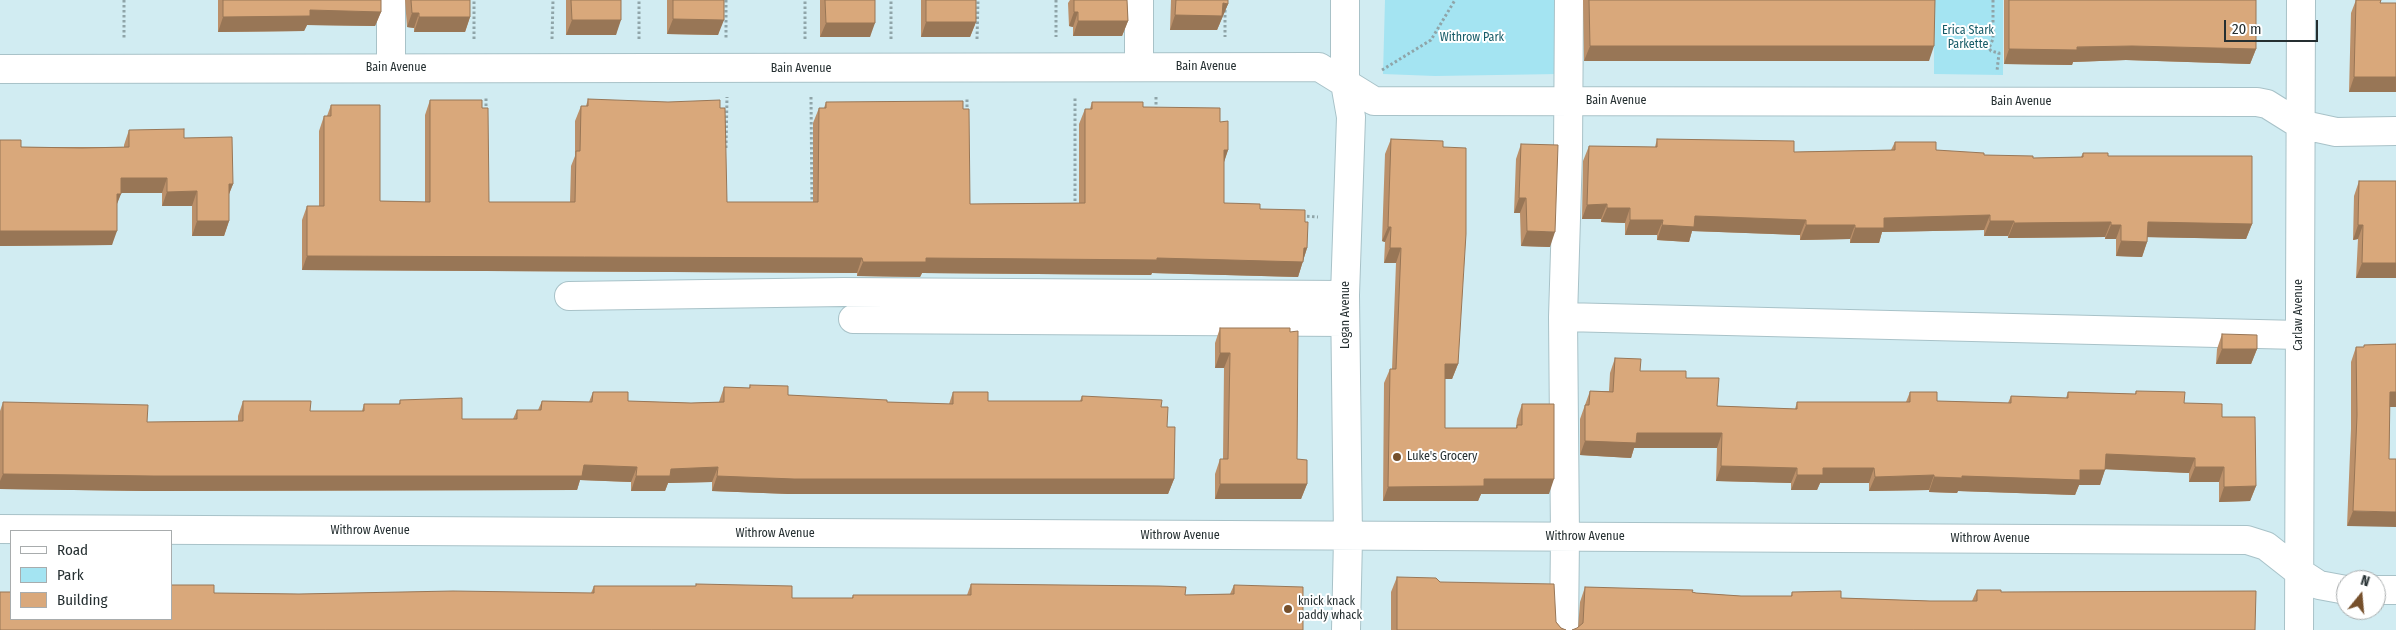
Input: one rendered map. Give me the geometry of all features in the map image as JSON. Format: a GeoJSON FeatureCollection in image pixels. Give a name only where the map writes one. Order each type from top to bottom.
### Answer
{"type":"FeatureCollection","features":[{"type":"Feature","properties":{"kind":"street"},"geometry":{"type":"LineString","coordinates":[[391,0],[391,68]]}},
{"type":"Feature","properties":{"kind":"street"},"geometry":{"type":"LineString","coordinates":[[1139,0],[1139,67]]}},
{"type":"Feature","properties":{"kind":"street","name":"Logan Avenue"},"geometry":{"type":"LineString","coordinates":[[1345,0],[1345,83],[1351,117],[1345,295],[1348,538],[1346,630]]}},
{"type":"Feature","properties":{"kind":"street"},"geometry":{"type":"LineString","coordinates":[[1564,630],[1563,317],[1568,152],[1569,0]]}},
{"type":"Feature","properties":{"kind":"street","name":"Carlaw Avenue"},"geometry":{"type":"LineString","coordinates":[[2299,630],[2299,124],[2301,0]]}},
{"type":"Feature","properties":{"kind":"street","name":"Bain Avenue"},"geometry":{"type":"LineString","coordinates":[[0,69],[391,68],[639,70],[1319,67],[1374,101],[2257,102],[2267,104],[2299,124],[2336,132],[2396,131]]}},
{"type":"Feature","properties":{"kind":"street"},"geometry":{"type":"LineString","coordinates":[[569,296],[844,292],[1345,295]]}},
{"type":"Feature","properties":{"kind":"street"},"geometry":{"type":"LineString","coordinates":[[1563,317],[2299,335]]}},
{"type":"Feature","properties":{"kind":"street"},"geometry":{"type":"LineString","coordinates":[[853,320],[1345,322]]}},
{"type":"Feature","properties":{"kind":"street","name":"Withrow Avenue"},"geometry":{"type":"LineString","coordinates":[[172,531],[1348,538],[1565,536],[2247,540],[2266,546],[2319,585],[2336,588]]}},
{"type":"Feature","properties":{"kind":"path"},"geometry":{"type":"LineString","coordinates":[[124,0],[124,48]]}},
{"type":"Feature","properties":{"kind":"path"},"geometry":{"type":"LineString","coordinates":[[474,0],[474,42]]}},
{"type":"Feature","properties":{"kind":"path"},"geometry":{"type":"LineString","coordinates":[[552,40],[553,0]]}},
{"type":"Feature","properties":{"kind":"path"},"geometry":{"type":"LineString","coordinates":[[639,0],[639,70]]}},
{"type":"Feature","properties":{"kind":"path"},"geometry":{"type":"LineString","coordinates":[[726,0],[726,40]]}},
{"type":"Feature","properties":{"kind":"path"},"geometry":{"type":"LineString","coordinates":[[804,40],[805,0]]}},
{"type":"Feature","properties":{"kind":"path"},"geometry":{"type":"LineString","coordinates":[[891,0],[891,43]]}},
{"type":"Feature","properties":{"kind":"path"},"geometry":{"type":"LineString","coordinates":[[978,0],[978,43]]}},
{"type":"Feature","properties":{"kind":"path"},"geometry":{"type":"LineString","coordinates":[[1056,0],[1056,42]]}},
{"type":"Feature","properties":{"kind":"path"},"geometry":{"type":"LineString","coordinates":[[1225,0],[1226,42]]}},
{"type":"Feature","properties":{"kind":"path"},"geometry":{"type":"LineString","coordinates":[[1378,72],[1431,40],[1455,0]]}},
{"type":"Feature","properties":{"kind":"path"},"geometry":{"type":"LineString","coordinates":[[1993,0],[1993,39],[1989,48],[1991,51],[1998,53],[1997,80]]}},
{"type":"Feature","properties":{"kind":"path"},"geometry":{"type":"LineString","coordinates":[[812,91],[812,208]]}},
{"type":"Feature","properties":{"kind":"path"},"geometry":{"type":"LineString","coordinates":[[486,92],[486,120]]}},
{"type":"Feature","properties":{"kind":"path"},"geometry":{"type":"LineString","coordinates":[[726,150],[727,92]]}},
{"type":"Feature","properties":{"kind":"path"},"geometry":{"type":"LineString","coordinates":[[967,92],[967,121]]}},
{"type":"Feature","properties":{"kind":"path"},"geometry":{"type":"LineString","coordinates":[[1075,92],[1074,208],[1084,208]]}},
{"type":"Feature","properties":{"kind":"path"},"geometry":{"type":"LineString","coordinates":[[1156,92],[1156,121]]}},
{"type":"Feature","properties":{"kind":"path"},"geometry":{"type":"LineString","coordinates":[[802,208],[822,208]]}},
{"type":"Feature","properties":{"kind":"path"},"geometry":{"type":"LineString","coordinates":[[1295,216],[1325,217]]}},
{"type":"Feature","properties":{"kind":"green space","name":"Withrow Park"},"geometry":{"type":"Polygon","coordinates":[[[1385,0],[1561,0],[1559,74],[1435,76],[1383,74],[1385,0]]]}},
{"type":"Feature","properties":{"kind":"green space","name":"Erica Stark Parkette"},"geometry":{"type":"Polygon","coordinates":[[[1934,0],[2003,0],[2003,75],[1934,74],[1934,0]]]}},
{"type":"Feature","properties":{"kind":"building"},"geometry":{"type":"Polygon","coordinates":[[[223,0],[381,0],[381,12],[310,10],[310,16],[223,17],[223,0]]]}},
{"type":"Feature","properties":{"kind":"building"},"geometry":{"type":"Polygon","coordinates":[[[411,0],[470,0],[470,17],[419,17],[419,13],[412,13],[411,0]]]}},
{"type":"Feature","properties":{"kind":"building"},"geometry":{"type":"Polygon","coordinates":[[[571,0],[621,0],[621,20],[572,20],[571,0]]]}},
{"type":"Feature","properties":{"kind":"building"},"geometry":{"type":"Polygon","coordinates":[[[673,0],[724,0],[724,20],[673,19],[673,0]]]}},
{"type":"Feature","properties":{"kind":"building"},"geometry":{"type":"Polygon","coordinates":[[[825,0],[875,0],[875,23],[826,23],[825,0]]]}},
{"type":"Feature","properties":{"kind":"building"},"geometry":{"type":"Polygon","coordinates":[[[926,0],[976,0],[976,22],[926,22],[926,0]]]}},
{"type":"Feature","properties":{"kind":"building"},"geometry":{"type":"Polygon","coordinates":[[[1074,0],[1127,0],[1128,21],[1078,21],[1078,12],[1074,12],[1074,0]]]}},
{"type":"Feature","properties":{"kind":"building"},"geometry":{"type":"Polygon","coordinates":[[[1176,0],[1228,0],[1228,4],[1223,3],[1222,16],[1175,15],[1176,0]]]}},
{"type":"Feature","properties":{"kind":"building"},"geometry":{"type":"Polygon","coordinates":[[[1589,0],[1935,0],[1934,46],[1590,46],[1589,0]]]}},
{"type":"Feature","properties":{"kind":"building"},"geometry":{"type":"Polygon","coordinates":[[[2009,0],[2256,0],[2256,49],[2132,46],[2077,47],[2077,50],[2009,49],[2009,0]]]}},
{"type":"Feature","properties":{"kind":"building"},"geometry":{"type":"Polygon","coordinates":[[[2356,0],[2381,0],[2380,3],[2396,3],[2396,77],[2354,77],[2356,0]]]}},
{"type":"Feature","properties":{"kind":"building"},"geometry":{"type":"Polygon","coordinates":[[[588,99],[668,102],[720,100],[720,108],[725,108],[727,202],[818,202],[819,108],[826,108],[826,102],[963,101],[963,109],[969,109],[970,204],[1085,203],[1085,109],[1092,109],[1092,102],[1143,102],[1143,107],[1220,108],[1220,122],[1228,121],[1228,150],[1224,150],[1224,203],[1260,204],[1260,209],[1305,210],[1305,222],[1308,222],[1307,248],[1304,248],[1303,262],[1157,258],[1157,260],[926,258],[926,262],[863,262],[862,258],[307,256],[307,206],[324,206],[324,116],[331,116],[331,105],[380,105],[380,201],[430,202],[430,100],[482,100],[482,108],[488,108],[489,202],[575,202],[576,151],[580,151],[581,106],[588,106],[588,99]]]}},
{"type":"Feature","properties":{"kind":"building"},"geometry":{"type":"Polygon","coordinates":[[[184,129],[184,138],[232,137],[233,184],[229,184],[229,221],[197,221],[197,191],[167,192],[167,178],[121,178],[121,194],[117,194],[117,231],[0,231],[0,140],[21,140],[21,147],[129,147],[129,130],[184,129]]]}},
{"type":"Feature","properties":{"kind":"building"},"geometry":{"type":"Polygon","coordinates":[[[1391,139],[1443,141],[1443,147],[1466,148],[1466,234],[1458,364],[1445,364],[1445,428],[1517,428],[1517,425],[1522,425],[1522,404],[1554,404],[1554,479],[1484,479],[1484,486],[1388,487],[1390,369],[1396,369],[1401,248],[1390,248],[1391,227],[1388,227],[1391,139]]]}},
{"type":"Feature","properties":{"kind":"building"},"geometry":{"type":"Polygon","coordinates":[[[1657,139],[1794,141],[1794,152],[1895,150],[1895,142],[1936,142],[1936,150],[1984,153],[1984,155],[2033,156],[2033,158],[2083,157],[2083,153],[2108,153],[2108,156],[2252,156],[2252,224],[2148,222],[2147,242],[2121,241],[2121,225],[2111,225],[2111,222],[2014,223],[2014,221],[1990,221],[1990,215],[1884,218],[1884,228],[1855,228],[1855,225],[1806,225],[1806,220],[1695,216],[1694,227],[1662,225],[1663,220],[1630,220],[1630,208],[1607,208],[1607,204],[1587,205],[1589,146],[1657,147],[1657,139]]]}},
{"type":"Feature","properties":{"kind":"building"},"geometry":{"type":"Polygon","coordinates":[[[1521,144],[1558,145],[1555,232],[1527,231],[1526,198],[1519,198],[1521,144]]]}},
{"type":"Feature","properties":{"kind":"building"},"geometry":{"type":"Polygon","coordinates":[[[2359,181],[2396,181],[2396,263],[2362,263],[2363,225],[2358,225],[2359,181]]]}},
{"type":"Feature","properties":{"kind":"building"},"geometry":{"type":"Polygon","coordinates":[[[1220,328],[1290,328],[1290,332],[1298,331],[1297,459],[1307,460],[1307,484],[1220,484],[1220,459],[1228,459],[1230,353],[1220,353],[1220,328]]]}},
{"type":"Feature","properties":{"kind":"building"},"geometry":{"type":"Polygon","coordinates":[[[2222,334],[2257,335],[2257,349],[2222,349],[2222,334]]]}},
{"type":"Feature","properties":{"kind":"building"},"geometry":{"type":"Polygon","coordinates":[[[2396,344],[2396,392],[2390,392],[2389,459],[2396,459],[2396,512],[2353,511],[2357,415],[2356,347],[2396,344]]]}},
{"type":"Feature","properties":{"kind":"building"},"geometry":{"type":"Polygon","coordinates":[[[1615,358],[1641,359],[1640,371],[1686,371],[1686,378],[1719,378],[1717,406],[1797,409],[1797,402],[1910,402],[1910,392],[1937,392],[1937,401],[2011,403],[2011,396],[2068,398],[2068,392],[2136,394],[2136,391],[2185,392],[2184,403],[2222,404],[2222,417],[2255,417],[2256,486],[2224,487],[2224,467],[2195,467],[2195,458],[2106,454],[2105,470],[2080,470],[2080,480],[1962,476],[1962,478],[1934,477],[1934,475],[1875,477],[1874,468],[1823,468],[1823,475],[1797,475],[1797,468],[1721,466],[1722,433],[1637,433],[1636,443],[1585,441],[1585,405],[1589,405],[1590,391],[1613,392],[1615,358]]]}},
{"type":"Feature","properties":{"kind":"building"},"geometry":{"type":"Polygon","coordinates":[[[750,385],[788,386],[788,395],[887,400],[887,402],[953,404],[953,392],[988,392],[988,401],[1082,401],[1082,396],[1162,400],[1161,407],[1168,407],[1167,427],[1175,427],[1174,479],[794,479],[717,476],[718,467],[671,469],[670,476],[636,476],[637,467],[584,465],[582,476],[3,474],[3,402],[148,405],[147,422],[243,421],[243,401],[311,401],[310,411],[364,411],[364,404],[400,404],[400,400],[462,398],[462,419],[517,419],[517,410],[541,410],[542,401],[592,402],[593,392],[628,392],[628,401],[724,402],[724,387],[750,388],[750,385]]]}},
{"type":"Feature","properties":{"kind":"building"},"geometry":{"type":"Polygon","coordinates":[[[1397,577],[1436,578],[1440,582],[1554,584],[1556,622],[1561,628],[1566,630],[1397,630],[1397,577]]]}},
{"type":"Feature","properties":{"kind":"building"},"geometry":{"type":"Polygon","coordinates":[[[696,584],[792,586],[792,598],[853,598],[853,595],[971,595],[971,584],[1186,587],[1185,595],[1234,594],[1234,585],[1303,587],[1303,630],[0,630],[0,592],[10,592],[10,620],[172,620],[172,585],[214,585],[214,593],[299,594],[453,591],[594,593],[594,586],[696,586],[696,584]]]}},
{"type":"Feature","properties":{"kind":"building"},"geometry":{"type":"Polygon","coordinates":[[[1585,587],[1693,590],[1692,592],[1696,593],[1741,596],[1792,596],[1792,592],[1841,591],[1841,598],[1930,601],[1977,601],[1977,590],[2001,590],[2001,592],[2256,591],[2255,630],[1572,630],[1583,623],[1585,587]]]}},
{"type":"Feature","properties":{"kind":"place","name":"Luke's Grocery"},"geometry":{"type":"Point","coordinates":[1397,457]}},
{"type":"Feature","properties":{"kind":"place","name":"knick knack paddy whack"},"geometry":{"type":"Point","coordinates":[1288,609]}}]}
